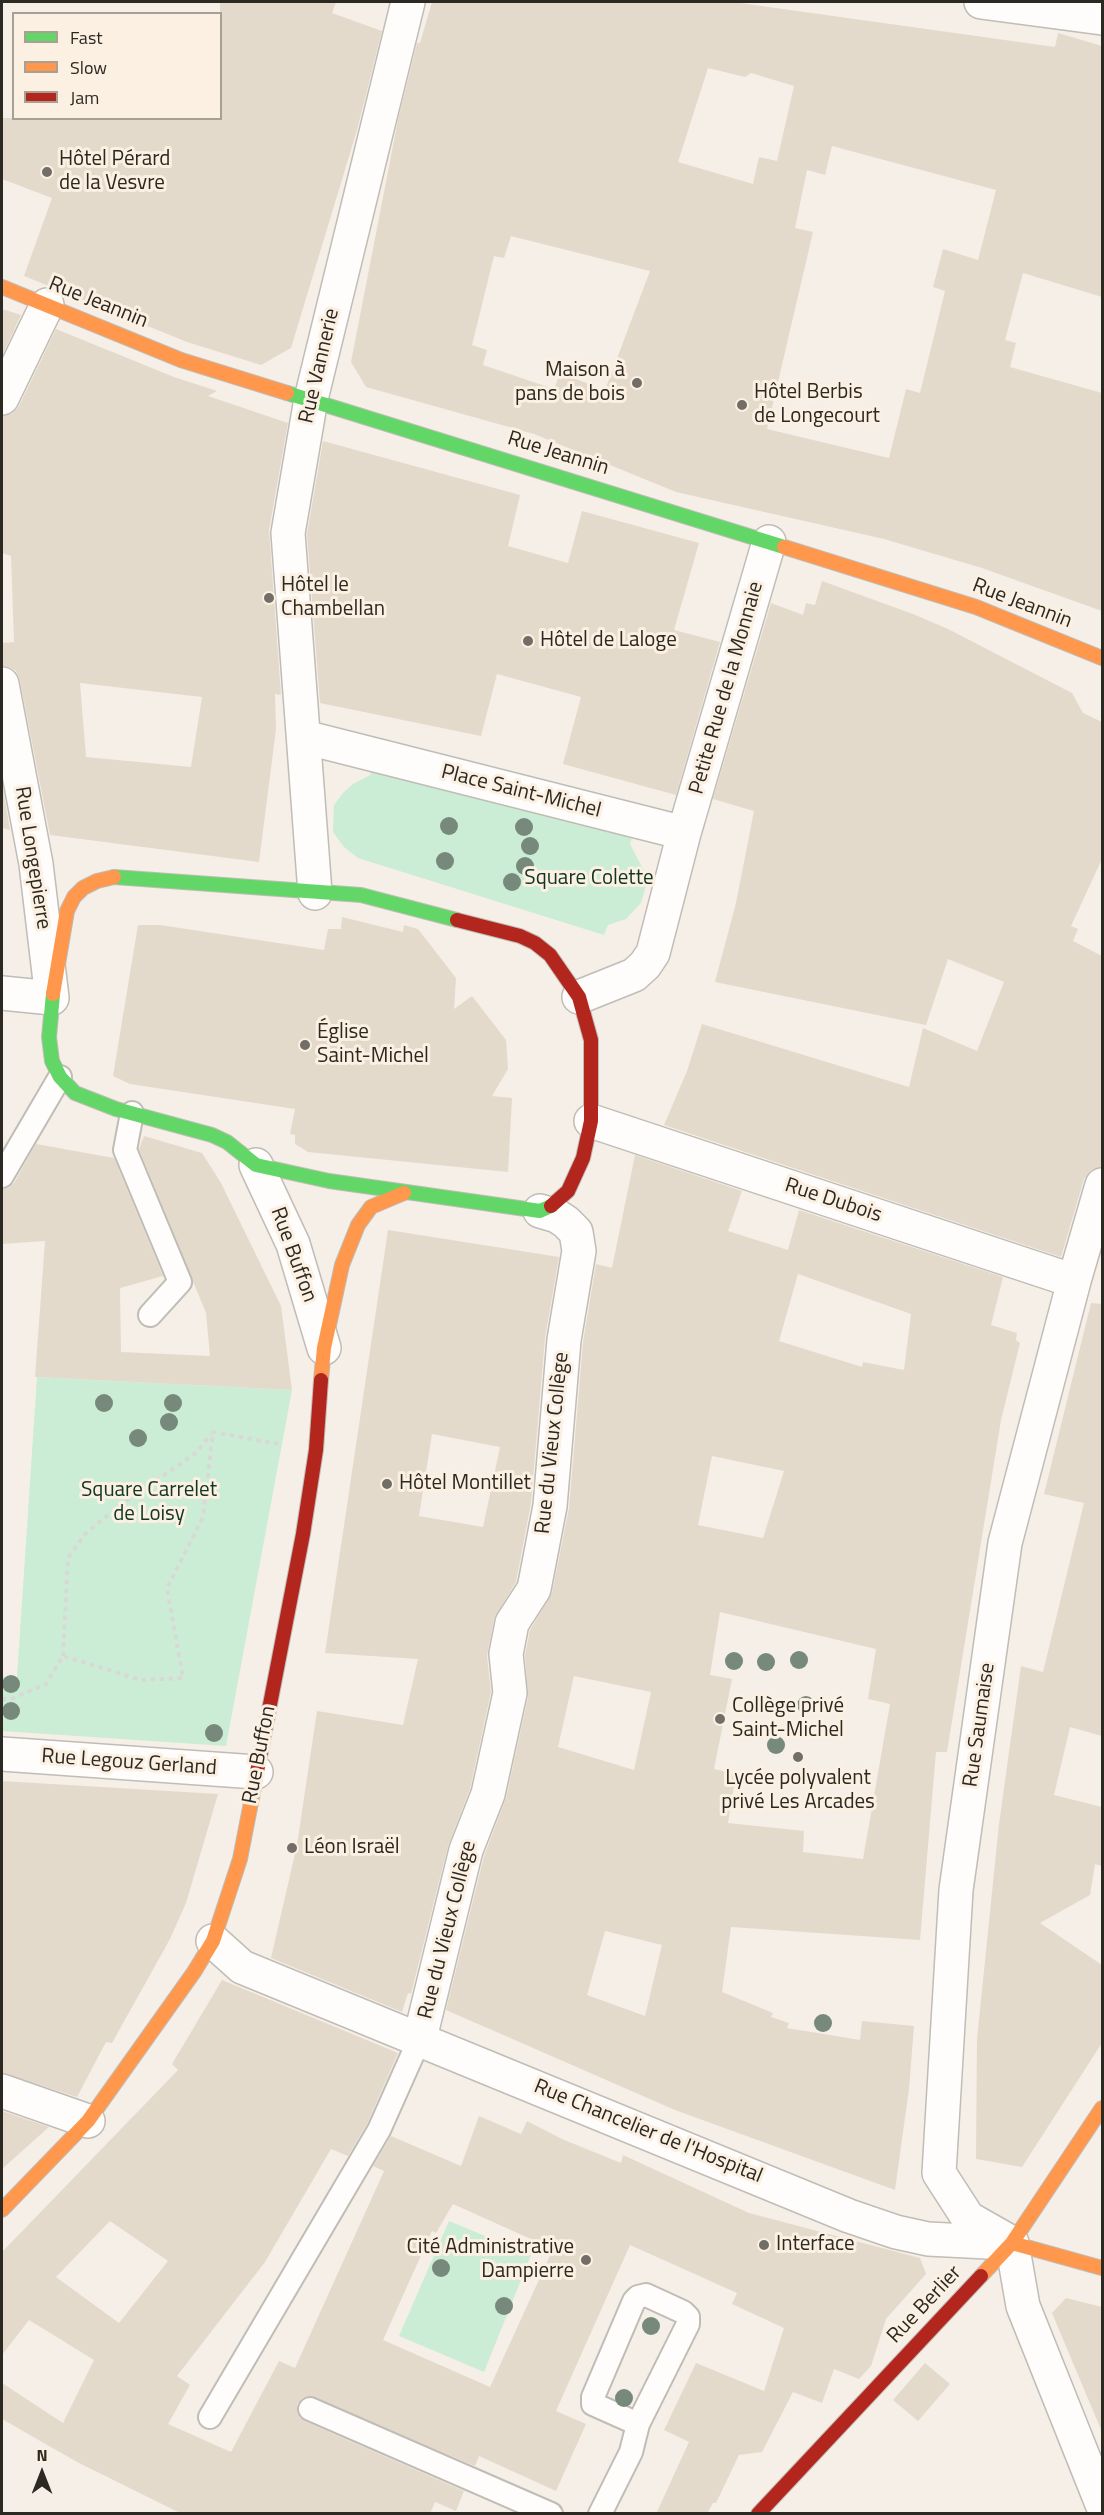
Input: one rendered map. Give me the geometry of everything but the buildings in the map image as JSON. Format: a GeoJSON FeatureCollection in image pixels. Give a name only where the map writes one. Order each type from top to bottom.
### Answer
{"type":"FeatureCollection","features":[{"type":"Feature","properties":{"kind":"street","name":"Rue Vannerie"},"geometry":{"type":"LineString","coordinates":[[304,737],[288,534],[311,399],[408,2]]}},
{"type":"Feature","properties":{"kind":"street"},"geometry":{"type":"LineString","coordinates":[[981,2],[1102,18]]}},
{"type":"Feature","properties":{"kind":"street","name":"Rue Jeannin"},"geometry":{"type":"LineString","coordinates":[[2,287],[181,360],[976,607],[1102,658]]}},
{"type":"Feature","properties":{"kind":"street"},"geometry":{"type":"LineString","coordinates":[[2,398],[47,304]]}},
{"type":"Feature","properties":{"kind":"street","name":"Petite Rue de la Monnaie"},"geometry":{"type":"LineString","coordinates":[[684,833],[769,542]]}},
{"type":"Feature","properties":{"kind":"street","name":"Rue Longepierre"},"geometry":{"type":"LineString","coordinates":[[2,684],[36,864],[52,998]]}},
{"type":"Feature","properties":{"kind":"street"},"geometry":{"type":"LineString","coordinates":[[304,737],[315,894]]}},
{"type":"Feature","properties":{"kind":"street","name":"Place Saint-Michel"},"geometry":{"type":"LineString","coordinates":[[304,737],[684,833]]}},
{"type":"Feature","properties":{"kind":"street"},"geometry":{"type":"LineString","coordinates":[[579,997],[634,975],[645,965],[653,952],[684,833]]}},
{"type":"Feature","properties":{"kind":"street"},"geometry":{"type":"LineString","coordinates":[[114,877],[315,894],[361,896],[520,936],[535,943],[550,955],[579,997],[591,1040],[591,1121],[583,1158],[574,1181],[559,1200],[540,1211],[328,1182],[256,1165],[227,1142],[212,1136],[84,1098],[67,1086],[60,1077],[52,1062],[49,1038],[52,998],[68,911],[74,897],[83,888],[97,881],[114,877]]}},
{"type":"Feature","properties":{"kind":"street"},"geometry":{"type":"LineString","coordinates":[[2,993],[52,998]]}},
{"type":"Feature","properties":{"kind":"street","name":"Rue Dubois"},"geometry":{"type":"LineString","coordinates":[[591,1121],[1074,1281]]}},
{"type":"Feature","properties":{"kind":"street","name":"Rue Buffon"},"geometry":{"type":"LineString","coordinates":[[256,1165],[293,1244],[324,1348]]}},
{"type":"Feature","properties":{"kind":"street","name":"Rue Saumaise"},"geometry":{"type":"LineString","coordinates":[[1012,2243],[968,2218],[939,2173],[956,1890],[1005,1543],[1074,1281],[1102,1185]]}},
{"type":"Feature","properties":{"kind":"street","name":"Rue Buffon"},"geometry":{"type":"LineString","coordinates":[[2,2210],[88,2121],[194,1972],[213,1941],[240,1859],[303,1534],[316,1450],[324,1348],[342,1264],[358,1225],[371,1207],[404,1193]]}},
{"type":"Feature","properties":{"kind":"street","name":"Rue du Vieux Collège"},"geometry":{"type":"LineString","coordinates":[[420,2038],[466,1850],[490,1783],[510,1693],[506,1654],[512,1623],[534,1590],[550,1506],[564,1340],[579,1251],[576,1232],[557,1216],[540,1211]]}},
{"type":"Feature","properties":{"kind":"street","name":"Rue Legouz Gerland"},"geometry":{"type":"LineString","coordinates":[[2,1754],[256,1772]]}},
{"type":"Feature","properties":{"kind":"street","name":"Rue Chancelier de l'Hospital"},"geometry":{"type":"LineString","coordinates":[[213,1941],[242,1967],[859,2219],[928,2240],[1012,2243],[1102,2268]]}},
{"type":"Feature","properties":{"kind":"street"},"geometry":{"type":"LineString","coordinates":[[2,2091],[88,2121]]}},
{"type":"Feature","properties":{"kind":"street","name":"Rue Berlier"},"geometry":{"type":"LineString","coordinates":[[758,2514],[1012,2243],[1102,2108]]}},
{"type":"Feature","properties":{"kind":"street"},"geometry":{"type":"LineString","coordinates":[[1012,2243],[1023,2306],[1102,2504]]}},
{"type":"Feature","properties":{"kind":"lane"},"geometry":{"type":"LineString","coordinates":[[2,1176],[60,1077]]}},
{"type":"Feature","properties":{"kind":"lane"},"geometry":{"type":"LineString","coordinates":[[132,1113],[125,1150],[180,1282],[150,1315]]}},
{"type":"Feature","properties":{"kind":"lane"},"geometry":{"type":"LineString","coordinates":[[210,2416],[379,2130],[420,2038]]}},
{"type":"Feature","properties":{"kind":"lane"},"geometry":{"type":"LineString","coordinates":[[600,2514],[631,2452],[638,2424],[688,2324],[688,2317],[683,2312],[646,2295],[638,2296],[634,2301],[593,2397],[593,2404],[638,2424]]}},
{"type":"Feature","properties":{"kind":"lane"},"geometry":{"type":"LineString","coordinates":[[310,2409],[551,2514]]}},
{"type":"Feature","properties":{"kind":"path"},"geometry":{"type":"LineString","coordinates":[[213,1432],[316,1450]]}},
{"type":"Feature","properties":{"kind":"path"},"geometry":{"type":"LineString","coordinates":[[63,1656],[141,1680],[183,1678],[167,1588],[203,1517],[213,1432]]}},
{"type":"Feature","properties":{"kind":"path"},"geometry":{"type":"LineString","coordinates":[[2,1699],[11,1699],[46,1684],[63,1656],[68,1558],[85,1534],[138,1493],[196,1453],[213,1432]]}},
{"type":"Feature","properties":{"kind":"green space","name":"Square Colette"},"geometry":{"type":"Polygon","coordinates":[[[373,768],[632,838],[630,844],[645,873],[646,886],[641,903],[626,919],[608,925],[604,935],[358,858],[344,847],[333,832],[334,805],[353,784],[370,775],[373,768]]]}},
{"type":"Feature","properties":{"kind":"green space","name":"Square Carrelet de Loisy"},"geometry":{"type":"Polygon","coordinates":[[[37,1377],[292,1390],[226,1746],[2,1731],[2,1677],[17,1677],[37,1377]]]}},
{"type":"Feature","properties":{"kind":"green space"},"geometry":{"type":"Polygon","coordinates":[[[449,2221],[531,2255],[484,2372],[399,2336],[449,2221]]]}},
{"type":"Feature","properties":{"kind":"traffic: fast"},"geometry":{"type":"LineString","coordinates":[[287,393],[784,547]]}},
{"type":"Feature","properties":{"kind":"traffic: fast"},"geometry":{"type":"LineString","coordinates":[[114,877],[361,895],[457,920]]}},
{"type":"Feature","properties":{"kind":"traffic: fast"},"geometry":{"type":"LineString","coordinates":[[53,994],[49,1037],[52,1061],[60,1077],[75,1093],[116,1109],[212,1135],[227,1142],[256,1165],[329,1181],[540,1211],[551,1206]]}},
{"type":"Feature","properties":{"kind":"traffic: slow"},"geometry":{"type":"LineString","coordinates":[[2,287],[181,360],[287,393]]}},
{"type":"Feature","properties":{"kind":"traffic: slow"},"geometry":{"type":"LineString","coordinates":[[784,547],[976,607],[1102,658]]}},
{"type":"Feature","properties":{"kind":"traffic: slow"},"geometry":{"type":"LineString","coordinates":[[53,994],[67,911],[74,897],[83,888],[97,881],[114,877]]}},
{"type":"Feature","properties":{"kind":"traffic: slow"},"geometry":{"type":"LineString","coordinates":[[321,1380],[324,1348],[342,1265],[358,1225],[371,1207],[404,1193]]}},
{"type":"Feature","properties":{"kind":"traffic: slow"},"geometry":{"type":"LineString","coordinates":[[2,2210],[88,2121],[194,1972],[213,1941],[240,1859],[255,1782]]}},
{"type":"Feature","properties":{"kind":"traffic: slow"},"geometry":{"type":"LineString","coordinates":[[981,2276],[1012,2243],[1102,2108]]}},
{"type":"Feature","properties":{"kind":"traffic: slow"},"geometry":{"type":"LineString","coordinates":[[1012,2243],[1102,2268]]}},
{"type":"Feature","properties":{"kind":"traffic: jam"},"geometry":{"type":"LineString","coordinates":[[457,920],[520,936],[535,943],[550,955],[579,997],[591,1040],[591,1121],[583,1158],[568,1191],[551,1206]]}},
{"type":"Feature","properties":{"kind":"traffic: jam"},"geometry":{"type":"LineString","coordinates":[[255,1782],[303,1534],[316,1450],[321,1380]]}},
{"type":"Feature","properties":{"kind":"traffic: jam"},"geometry":{"type":"LineString","coordinates":[[758,2514],[981,2276]]}},
{"type":"Feature","properties":{"kind":"place","name":"Hôtel Pérard de la Vesvre"},"geometry":{"type":"Point","coordinates":[47,172]}},
{"type":"Feature","properties":{"kind":"place","name":"Maison à pans de bois"},"geometry":{"type":"Point","coordinates":[637,383]}},
{"type":"Feature","properties":{"kind":"place","name":"Hôtel Berbis de Longecourt"},"geometry":{"type":"Point","coordinates":[742,405]}},
{"type":"Feature","properties":{"kind":"place","name":"Hôtel le Chambellan"},"geometry":{"type":"Point","coordinates":[269,598]}},
{"type":"Feature","properties":{"kind":"place","name":"Hôtel de Laloge"},"geometry":{"type":"Point","coordinates":[528,641]}},
{"type":"Feature","properties":{"kind":"place","name":"Église Saint-Michel"},"geometry":{"type":"Point","coordinates":[305,1045]}},
{"type":"Feature","properties":{"kind":"place","name":"Hôtel Montillet"},"geometry":{"type":"Point","coordinates":[387,1484]}},
{"type":"Feature","properties":{"kind":"place","name":"Collège privé Saint-Michel"},"geometry":{"type":"Point","coordinates":[720,1719]}},
{"type":"Feature","properties":{"kind":"place","name":"Lycée polyvalent privé Les Arcades"},"geometry":{"type":"Point","coordinates":[798,1757]}},
{"type":"Feature","properties":{"kind":"place","name":"Léon Israël"},"geometry":{"type":"Point","coordinates":[292,1848]}},
{"type":"Feature","properties":{"kind":"place","name":"Interface"},"geometry":{"type":"Point","coordinates":[764,2245]}},
{"type":"Feature","properties":{"kind":"place","name":"Cité Administrative Dampierre"},"geometry":{"type":"Point","coordinates":[586,2260]}}]}
